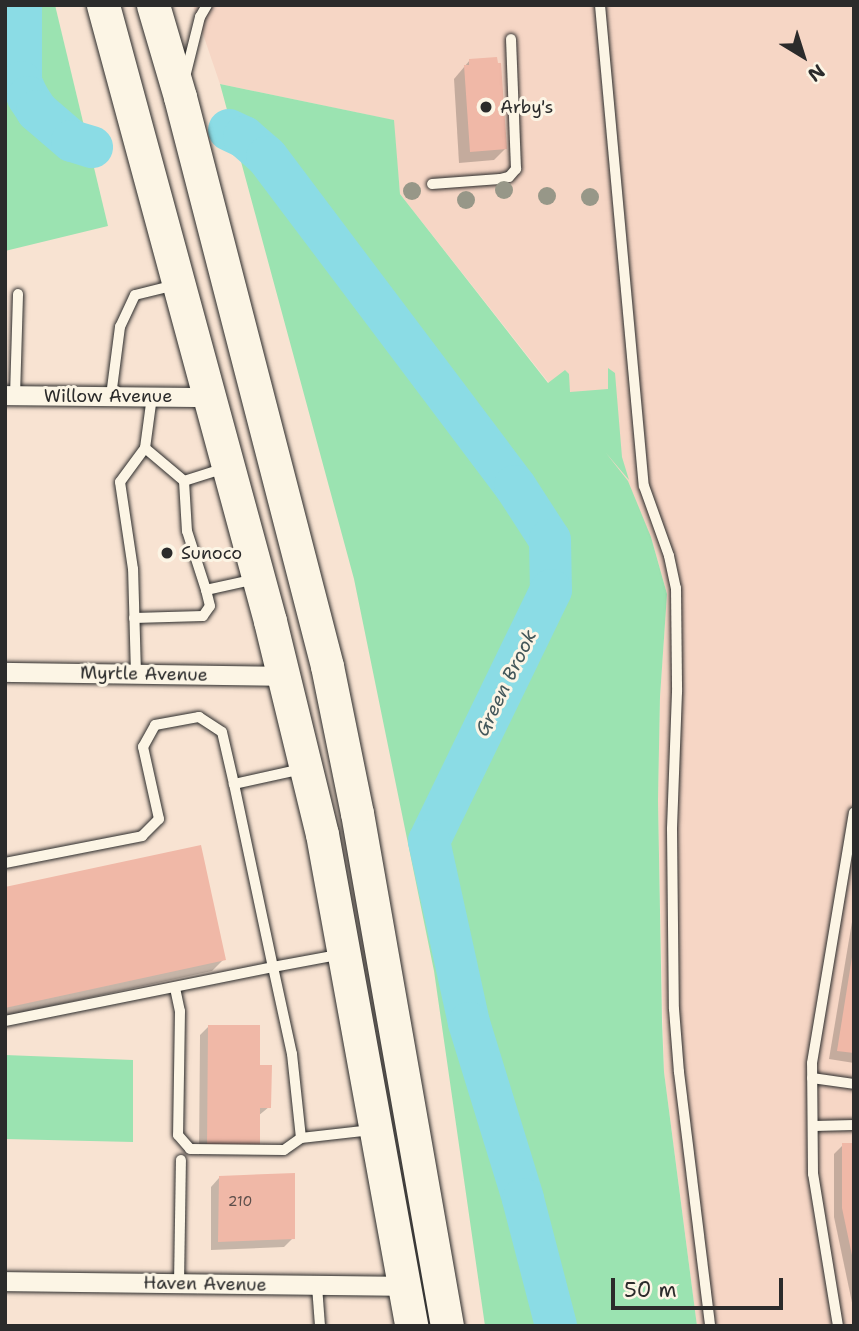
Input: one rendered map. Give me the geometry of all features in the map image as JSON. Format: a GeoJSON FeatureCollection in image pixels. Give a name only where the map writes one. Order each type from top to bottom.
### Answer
{"type":"FeatureCollection","features":[{"type":"Feature","properties":{"kind":"highway"},"geometry":{"type":"LineString","coordinates":[[103,5],[229,467],[322,834],[411,1326]]}},
{"type":"Feature","properties":{"kind":"highway"},"geometry":{"type":"LineString","coordinates":[[153,5],[180,97],[327,667],[359,827],[447,1326]]}},
{"type":"Feature","properties":{"kind":"street","name":"Willow Avenue"},"geometry":{"type":"LineString","coordinates":[[10,396],[210,397]]}},
{"type":"Feature","properties":{"kind":"street","name":"Myrtle Avenue"},"geometry":{"type":"LineString","coordinates":[[5,672],[283,676]]}},
{"type":"Feature","properties":{"kind":"street","name":"Haven Avenue"},"geometry":{"type":"LineString","coordinates":[[5,1282],[405,1286]]}},
{"type":"Feature","properties":{"kind":"lane"},"geometry":{"type":"LineString","coordinates":[[180,97],[200,16],[207,5]]}},
{"type":"Feature","properties":{"kind":"lane"},"geometry":{"type":"LineString","coordinates":[[600,5],[644,486],[669,556],[676,588],[677,692],[672,829],[674,1009],[709,1326]]}},
{"type":"Feature","properties":{"kind":"lane"},"geometry":{"type":"LineString","coordinates":[[432,184],[500,179],[513,174],[517,161],[511,38]]}},
{"type":"Feature","properties":{"kind":"lane"},"geometry":{"type":"LineString","coordinates":[[111,396],[120,327],[135,295],[180,284]]}},
{"type":"Feature","properties":{"kind":"lane"},"geometry":{"type":"LineString","coordinates":[[10,396],[18,294]]}},
{"type":"Feature","properties":{"kind":"lane"},"geometry":{"type":"LineString","coordinates":[[136,674],[133,569],[120,482],[145,448],[152,396]]}},
{"type":"Feature","properties":{"kind":"lane"},"geometry":{"type":"LineString","coordinates":[[134,618],[203,616],[210,606],[187,530],[184,481],[145,448]]}},
{"type":"Feature","properties":{"kind":"lane"},"geometry":{"type":"LineString","coordinates":[[184,481],[229,467]]}},
{"type":"Feature","properties":{"kind":"lane"},"geometry":{"type":"LineString","coordinates":[[206,590],[258,578]]}},
{"type":"Feature","properties":{"kind":"lane"},"geometry":{"type":"LineString","coordinates":[[5,863],[142,836],[159,819],[143,747],[155,725],[199,717],[222,732],[292,1054],[301,1138]]}},
{"type":"Feature","properties":{"kind":"lane"},"geometry":{"type":"LineString","coordinates":[[234,784],[306,768]]}},
{"type":"Feature","properties":{"kind":"lane"},"geometry":{"type":"LineString","coordinates":[[838,1326],[813,1174],[813,1078],[814,1050],[854,812]]}},
{"type":"Feature","properties":{"kind":"lane"},"geometry":{"type":"LineString","coordinates":[[5,1021],[344,954]]}},
{"type":"Feature","properties":{"kind":"lane"},"geometry":{"type":"LineString","coordinates":[[176,988],[180,1011],[178,1135],[190,1149],[284,1150],[301,1138],[376,1130]]}},
{"type":"Feature","properties":{"kind":"lane"},"geometry":{"type":"LineString","coordinates":[[813,1078],[854,1084]]}},
{"type":"Feature","properties":{"kind":"lane"},"geometry":{"type":"LineString","coordinates":[[814,1126],[854,1125]]}},
{"type":"Feature","properties":{"kind":"lane"},"geometry":{"type":"LineString","coordinates":[[179,1284],[181,1160]]}},
{"type":"Feature","properties":{"kind":"lane"},"geometry":{"type":"LineString","coordinates":[[317,1286],[320,1326]]}},
{"type":"Feature","properties":{"kind":"shaded area"},"geometry":{"type":"Polygon","coordinates":[[[193,5],[854,5],[854,1326],[697,1326],[664,1072],[658,800],[660,697],[667,594],[651,537],[549,383],[400,194],[393,120],[220,84],[193,5]]]}},
{"type":"Feature","properties":{"kind":"green space"},"geometry":{"type":"Polygon","coordinates":[[[5,5],[55,5],[108,226],[5,251],[5,5]]]}},
{"type":"Feature","properties":{"kind":"green space"},"geometry":{"type":"Polygon","coordinates":[[[220,84],[394,120],[400,194],[548,383],[565,370],[569,374],[570,392],[608,389],[608,368],[615,373],[622,457],[629,480],[606,453],[628,481],[651,537],[667,594],[660,697],[658,800],[664,1072],[697,1326],[485,1326],[434,971],[354,579],[220,84]]]}},
{"type":"Feature","properties":{"kind":"green space"},"geometry":{"type":"Polygon","coordinates":[[[5,1055],[133,1060],[133,1142],[5,1139],[5,1055]]]}},
{"type":"Feature","properties":{"kind":"building","name":"Arby's"},"geometry":{"type":"Polygon","coordinates":[[[497,57],[498,63],[501,63],[507,149],[470,152],[464,65],[469,65],[469,59],[497,57]]]}},
{"type":"Feature","properties":{"kind":"building"},"geometry":{"type":"Polygon","coordinates":[[[201,845],[226,960],[5,1008],[5,887],[201,845]]]}},
{"type":"Feature","properties":{"kind":"building"},"geometry":{"type":"Polygon","coordinates":[[[852,957],[854,958],[854,1053],[837,1051],[852,957]]]}},
{"type":"Feature","properties":{"kind":"building"},"geometry":{"type":"Polygon","coordinates":[[[208,1025],[260,1025],[260,1065],[272,1065],[271,1108],[260,1108],[260,1147],[207,1147],[208,1025]]]}},
{"type":"Feature","properties":{"kind":"building"},"geometry":{"type":"Polygon","coordinates":[[[842,1143],[854,1143],[853,1260],[842,1208],[842,1143]]]}},
{"type":"Feature","properties":{"kind":"building"},"geometry":{"type":"Polygon","coordinates":[[[295,1173],[295,1239],[218,1242],[219,1176],[295,1173]]]}},
{"type":"Feature","properties":{"kind":"waterway","name":"Green Brook"},"geometry":{"type":"LineString","coordinates":[[21,5],[21,82],[28,97],[37,111],[72,141],[92,147]]}},
{"type":"Feature","properties":{"kind":"waterway","name":"Green Brook"},"geometry":{"type":"LineString","coordinates":[[229,130],[244,137],[267,157],[515,486],[550,540],[551,590],[429,841],[469,1023],[523,1199],[556,1326]]}},
{"type":"Feature","properties":{"kind":"place","name":"Arby's"},"geometry":{"type":"Point","coordinates":[486,107]}},
{"type":"Feature","properties":{"kind":"place","name":"Sunoco"},"geometry":{"type":"Point","coordinates":[167,553]}}]}
